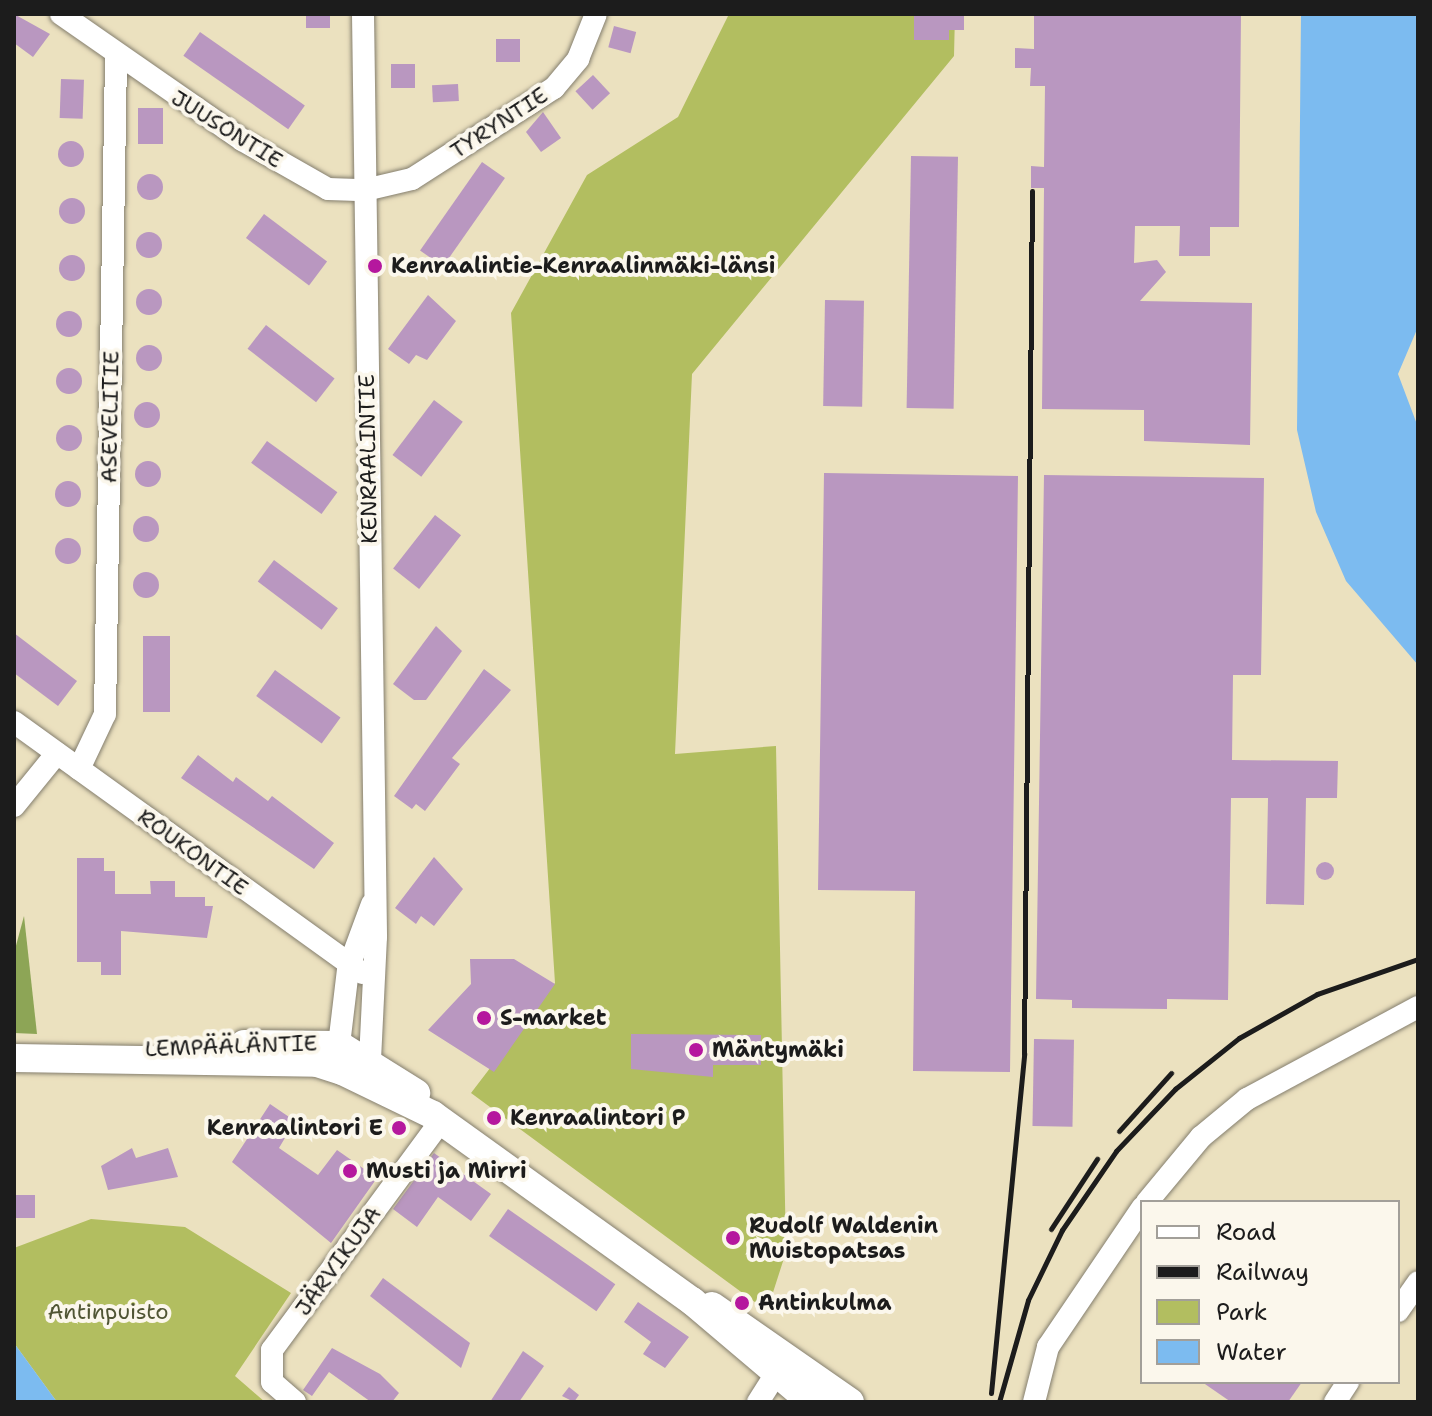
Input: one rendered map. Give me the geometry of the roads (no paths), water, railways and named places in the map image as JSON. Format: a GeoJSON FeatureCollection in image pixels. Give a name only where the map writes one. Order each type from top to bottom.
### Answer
{"type":"FeatureCollection","features":[{"type":"Feature","properties":{"kind":"main road","name":"LEMPÄÄLÄNTIE"},"geometry":{"type":"LineString","coordinates":[[52,1058],[114,1049],[339,1045],[364,1069],[425,1099],[437,1118],[692,1301],[719,1308],[782,1379],[811,1402]]}},
{"type":"Feature","properties":{"kind":"main road","name":"LEMPÄÄLÄNTIE"},"geometry":{"type":"LineString","coordinates":[[14,1058],[317,1063],[364,1069]]}},
{"type":"Feature","properties":{"kind":"main road","name":"LEMPÄÄLÄNTIE"},"geometry":{"type":"LineString","coordinates":[[782,1379],[850,1402]]}},
{"type":"Feature","properties":{"kind":"street","name":"JUUSONTIE"},"geometry":{"type":"LineString","coordinates":[[61,14],[116,58],[328,189],[365,190],[412,179]]}},
{"type":"Feature","properties":{"kind":"street","name":"KENRAALINTIE"},"geometry":{"type":"LineString","coordinates":[[363,14],[374,976],[364,1069]]}},
{"type":"Feature","properties":{"kind":"street","name":"TYRYNTIE"},"geometry":{"type":"LineString","coordinates":[[412,179],[554,88],[578,59],[596,14]]}},
{"type":"Feature","properties":{"kind":"street","name":"ASEVELITIE"},"geometry":{"type":"LineString","coordinates":[[79,769],[105,714],[116,58]]}},
{"type":"Feature","properties":{"kind":"street","name":"ROUKONTIE"},"geometry":{"type":"LineString","coordinates":[[14,722],[348,969],[374,976]]}},
{"type":"Feature","properties":{"kind":"street"},"geometry":{"type":"LineString","coordinates":[[14,806],[57,753]]}},
{"type":"Feature","properties":{"kind":"street","name":"KENRAALINTIE"},"geometry":{"type":"LineString","coordinates":[[339,1045],[348,969],[372,904]]}},
{"type":"Feature","properties":{"kind":"street"},"geometry":{"type":"LineString","coordinates":[[1149,1200],[1201,1137],[1247,1099],[1418,1007]]}},
{"type":"Feature","properties":{"kind":"street","name":"JÄRVIKUJA"},"geometry":{"type":"LineString","coordinates":[[295,1402],[272,1382],[272,1350],[437,1118]]}},
{"type":"Feature","properties":{"kind":"street"},"geometry":{"type":"LineString","coordinates":[[1034,1402],[1048,1347],[1140,1211]]}},
{"type":"Feature","properties":{"kind":"street"},"geometry":{"type":"LineString","coordinates":[[1400,1308],[1418,1282]]}},
{"type":"Feature","properties":{"kind":"street"},"geometry":{"type":"LineString","coordinates":[[758,1402],[782,1379]]}},
{"type":"Feature","properties":{"kind":"street"},"geometry":{"type":"LineString","coordinates":[[1335,1402],[1347,1384]]}},
{"type":"Feature","properties":{"kind":"water"},"geometry":{"type":"Polygon","coordinates":[[[1301,14],[1418,14],[1418,327],[1398,374],[1418,427],[1418,665],[1346,581],[1316,512],[1297,430],[1301,14]]]}},
{"type":"Feature","properties":{"kind":"water"},"geometry":{"type":"Polygon","coordinates":[[[14,1343],[57,1402],[14,1402],[14,1343]]]}},
{"type":"Feature","properties":{"kind":"railway"},"geometry":{"type":"LineString","coordinates":[[991,1393],[1024,1054],[1032,191]]}},
{"type":"Feature","properties":{"kind":"railway"},"geometry":{"type":"LineString","coordinates":[[999,1402],[1028,1300],[1062,1230],[1116,1151],[1175,1089],[1239,1038],[1317,994],[1418,959]]}},
{"type":"Feature","properties":{"kind":"railway"},"geometry":{"type":"LineString","coordinates":[[1119,1131],[1171,1073]]}},
{"type":"Feature","properties":{"kind":"railway"},"geometry":{"type":"LineString","coordinates":[[1051,1229],[1097,1159]]}},
{"type":"Feature","properties":{"kind":"place","name":"Kenraalintie-Kenraalinmäki-länsi"},"geometry":{"type":"Point","coordinates":[375,266]}},
{"type":"Feature","properties":{"kind":"place","name":"S-market"},"geometry":{"type":"Point","coordinates":[484,1018]}},
{"type":"Feature","properties":{"kind":"place","name":"Mäntymäki"},"geometry":{"type":"Point","coordinates":[696,1050]}},
{"type":"Feature","properties":{"kind":"place","name":"Kenraalintori P"},"geometry":{"type":"Point","coordinates":[494,1118]}},
{"type":"Feature","properties":{"kind":"place","name":"Kenraalintori E"},"geometry":{"type":"Point","coordinates":[399,1128]}},
{"type":"Feature","properties":{"kind":"place","name":"Musti ja Mirri"},"geometry":{"type":"Point","coordinates":[350,1171]}},
{"type":"Feature","properties":{"kind":"place","name":"Rudolf Waldenin Muistopatsas"},"geometry":{"type":"Point","coordinates":[733,1238]}},
{"type":"Feature","properties":{"kind":"place","name":"Antinkulma"},"geometry":{"type":"Point","coordinates":[742,1303]}},
{"type":"Feature","properties":{"kind":"park label","name":"Antinpuisto"},"geometry":{"type":"Point","coordinates":[108,1312]}}]}
